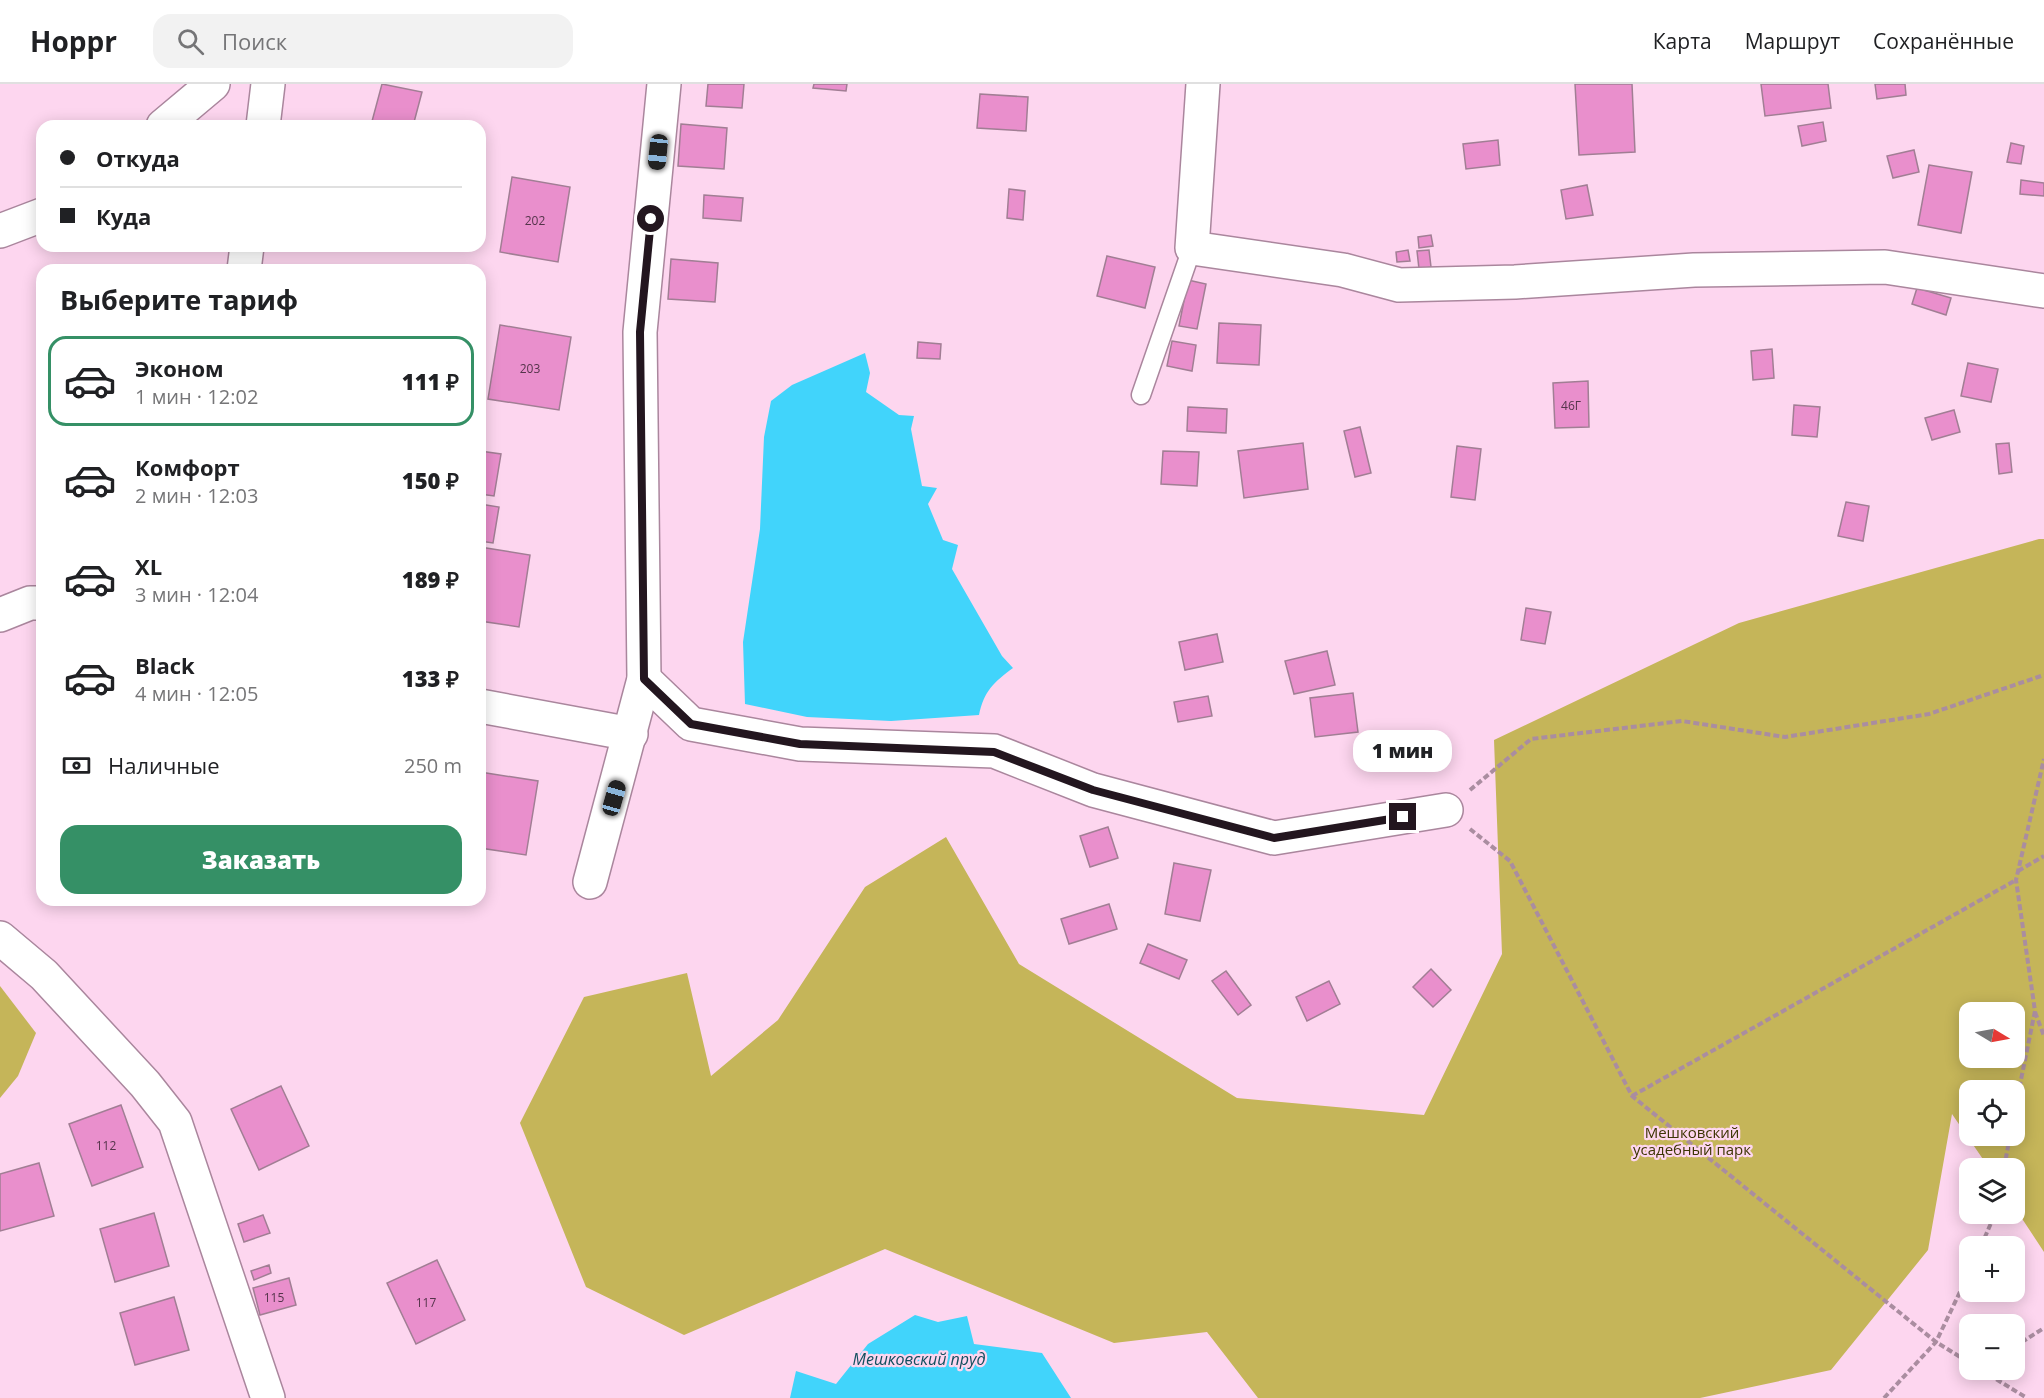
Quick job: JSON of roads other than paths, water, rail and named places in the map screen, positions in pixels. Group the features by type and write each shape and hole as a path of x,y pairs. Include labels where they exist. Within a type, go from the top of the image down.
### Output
{"street":[{"path":"170,120 213,84"},
{"path":"264,120 268,84"},
{"path":"591,882 644,679 640,332 664,84"},
{"path":"1203,84 1192,248 1343,270 1399,285 1515,282 1694,270 1885,267 2044,291"},
{"path":"0,231 36,216"},
{"path":"0,615 30,603 36,603"},
{"path":"644,679 691,724 800,744 994,752 1093,790 1274,838 1446,810"},
{"path":"486,707 631,734"},
{"path":"0,938 44,975 145,1084 176,1122 268,1398"}],"lane":[{"path":"1141,395 1192,248"}],"water":[{"path":"865,353 870,373 866,392 899,415 914,416 911,429 922,486 937,488 928,504 943,540 958,545 952,569 1002,656 1013,668 991,688 979,715 891,721 807,717 745,704 743,642 760,529 764,437 771,401 792,385"},
{"name":"Мешковский пруд","path":"915,1315 938,1322 967,1316 974,1344 1042,1353 1071,1398 790,1398 796,1371 836,1384 868,1344"}],"park label":[{"name":"Мешковский усадебный парк","path":"1692,1140"}]}
